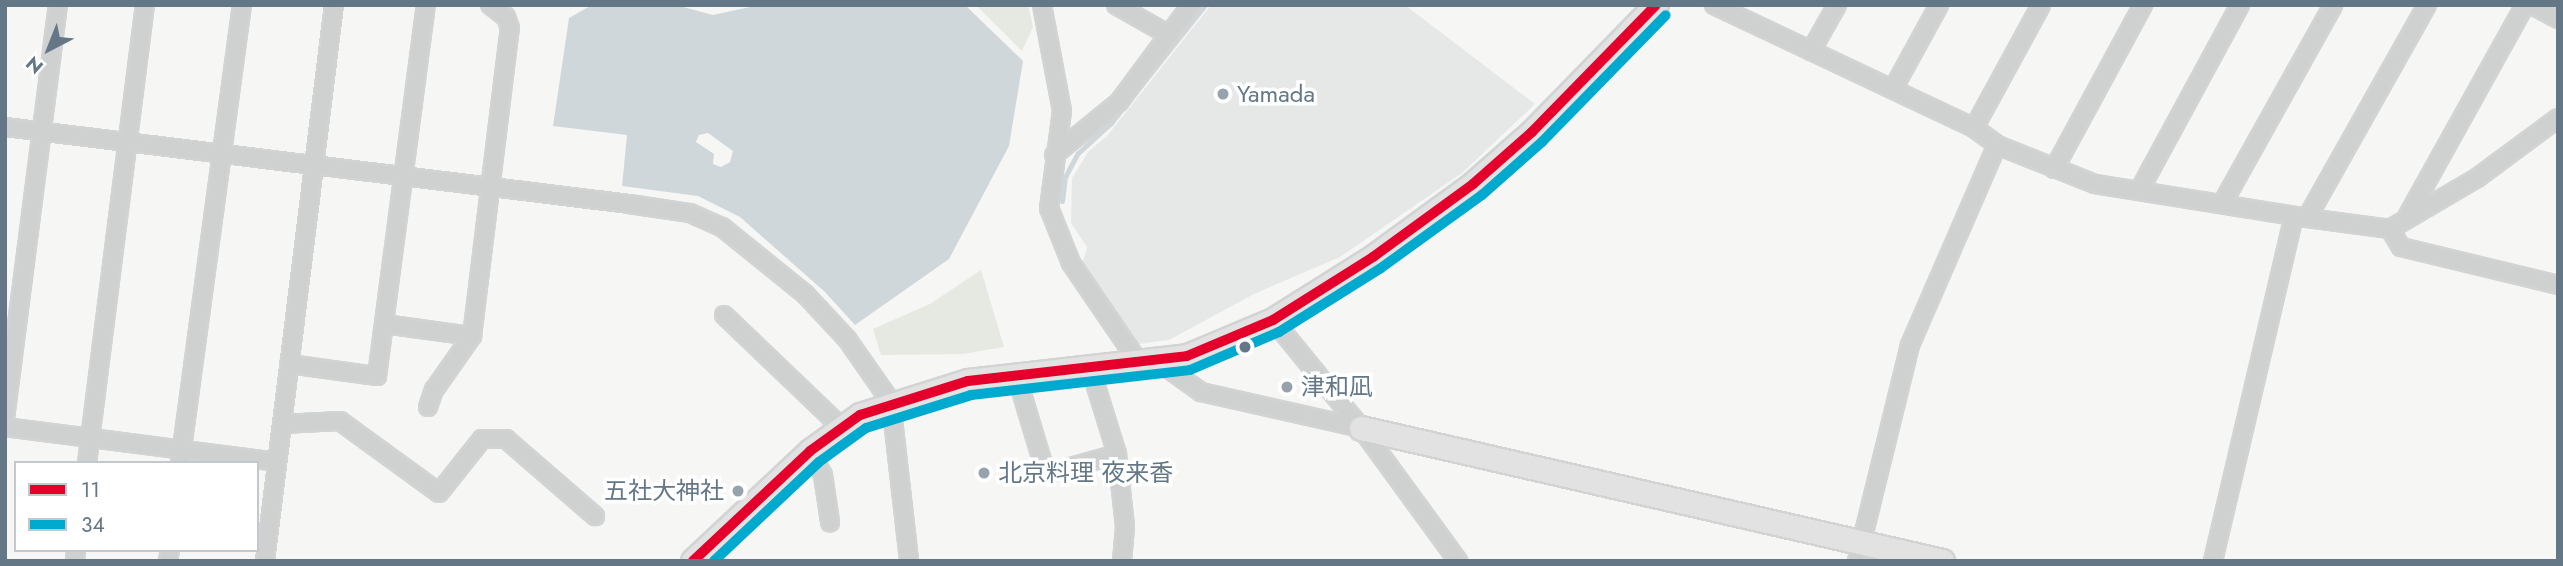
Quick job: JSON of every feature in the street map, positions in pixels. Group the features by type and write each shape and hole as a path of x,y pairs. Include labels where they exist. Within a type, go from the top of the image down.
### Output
{"main road":[{"path":"693,561 810,452 841,427 891,402 968,381 1016,374 1149,363 1213,347 1273,320 1373,257 1473,184 1532,132 1656,5"},
{"path":"1361,428 1859,551 1942,561"}],"street":[{"path":"5,418 58,5"},
{"path":"87,461 145,5"},
{"path":"180,456 242,5"},
{"path":"265,561 334,5"},
{"path":"289,364 377,376 407,176 426,5"},
{"path":"428,407 434,390 472,336 510,28 506,18 490,5"},
{"path":"1042,5 1062,111 1049,208 1071,263 1149,363 1202,392 1361,428"},
{"path":"1116,5 1169,35"},
{"path":"1054,155 1119,102 1192,5"},
{"path":"1714,5 1974,128 1997,145 2095,184 2390,229 2477,178 2558,118"},
{"path":"1811,51 1837,5"},
{"path":"1893,89 1939,5"},
{"path":"1974,128 2041,5"},
{"path":"2054,169 2143,5"},
{"path":"2139,191 2240,5"},
{"path":"2222,204 2333,5"},
{"path":"2213,561 2301,217 2427,5"},
{"path":"2406,219 2525,5"},
{"path":"2532,5 2558,19"},
{"path":"5,127 690,213 722,227 805,294 847,339 891,402 909,561"},
{"path":"1859,551 1910,345 1997,145"},
{"path":"2390,229 2401,247 2558,285"},
{"path":"724,315 841,427"},
{"path":"1273,320 1361,428 1458,561"},
{"path":"384,324 472,336"},
{"path":"1090,367 1117,454 1125,527 1122,561"},
{"path":"1016,374 1046,474 1117,454"},
{"path":"282,424 340,421 439,493 482,439 506,439 595,516"},
{"path":"5,427 90,436 180,456 277,462"},
{"path":"810,452 822,475 830,522"},
{"path":"559,483 570,470"}],"shaded area":[{"path":"592,5 676,5 713,15 759,5 965,5 1023,61 1009,146 949,259 855,325 825,292 740,217 698,196 622,186 627,135 553,126 569,18","holes":["708,133 733,151 730,162 721,167 713,164 714,154 696,142 699,135"]},
{"path":"976,5 1028,5 1033,27 1022,51"},
{"path":"1211,5 1405,5 1535,104 1462,173 1340,257 1254,294 1169,340 1138,344 1082,265 1087,247 1071,223 1072,178 1089,151 1107,136"},
{"path":"981,270 1004,347 963,354 881,355 873,329 930,304"}],"waterway":[{"path":"1062,201 1065,177 1078,153 1111,123 1205,5"}],"transit line":[{"name":"11","path":"693,561 810,451 860,415 968,381 1187,356 1273,320 1373,257 1473,184 1532,132 1656,5"},
{"name":"34","path":"714,561 819,462 866,428 971,395 1190,370 1279,332 1381,268 1482,195 1542,142 1666,15"}],"place":[{"name":"Yamada","path":"1223,94"},
{"name":"津和凪","path":"1287,387"},
{"name":"北京料理 夜来香","path":"984,473"},
{"name":"五社大神社","path":"738,491"}]}
